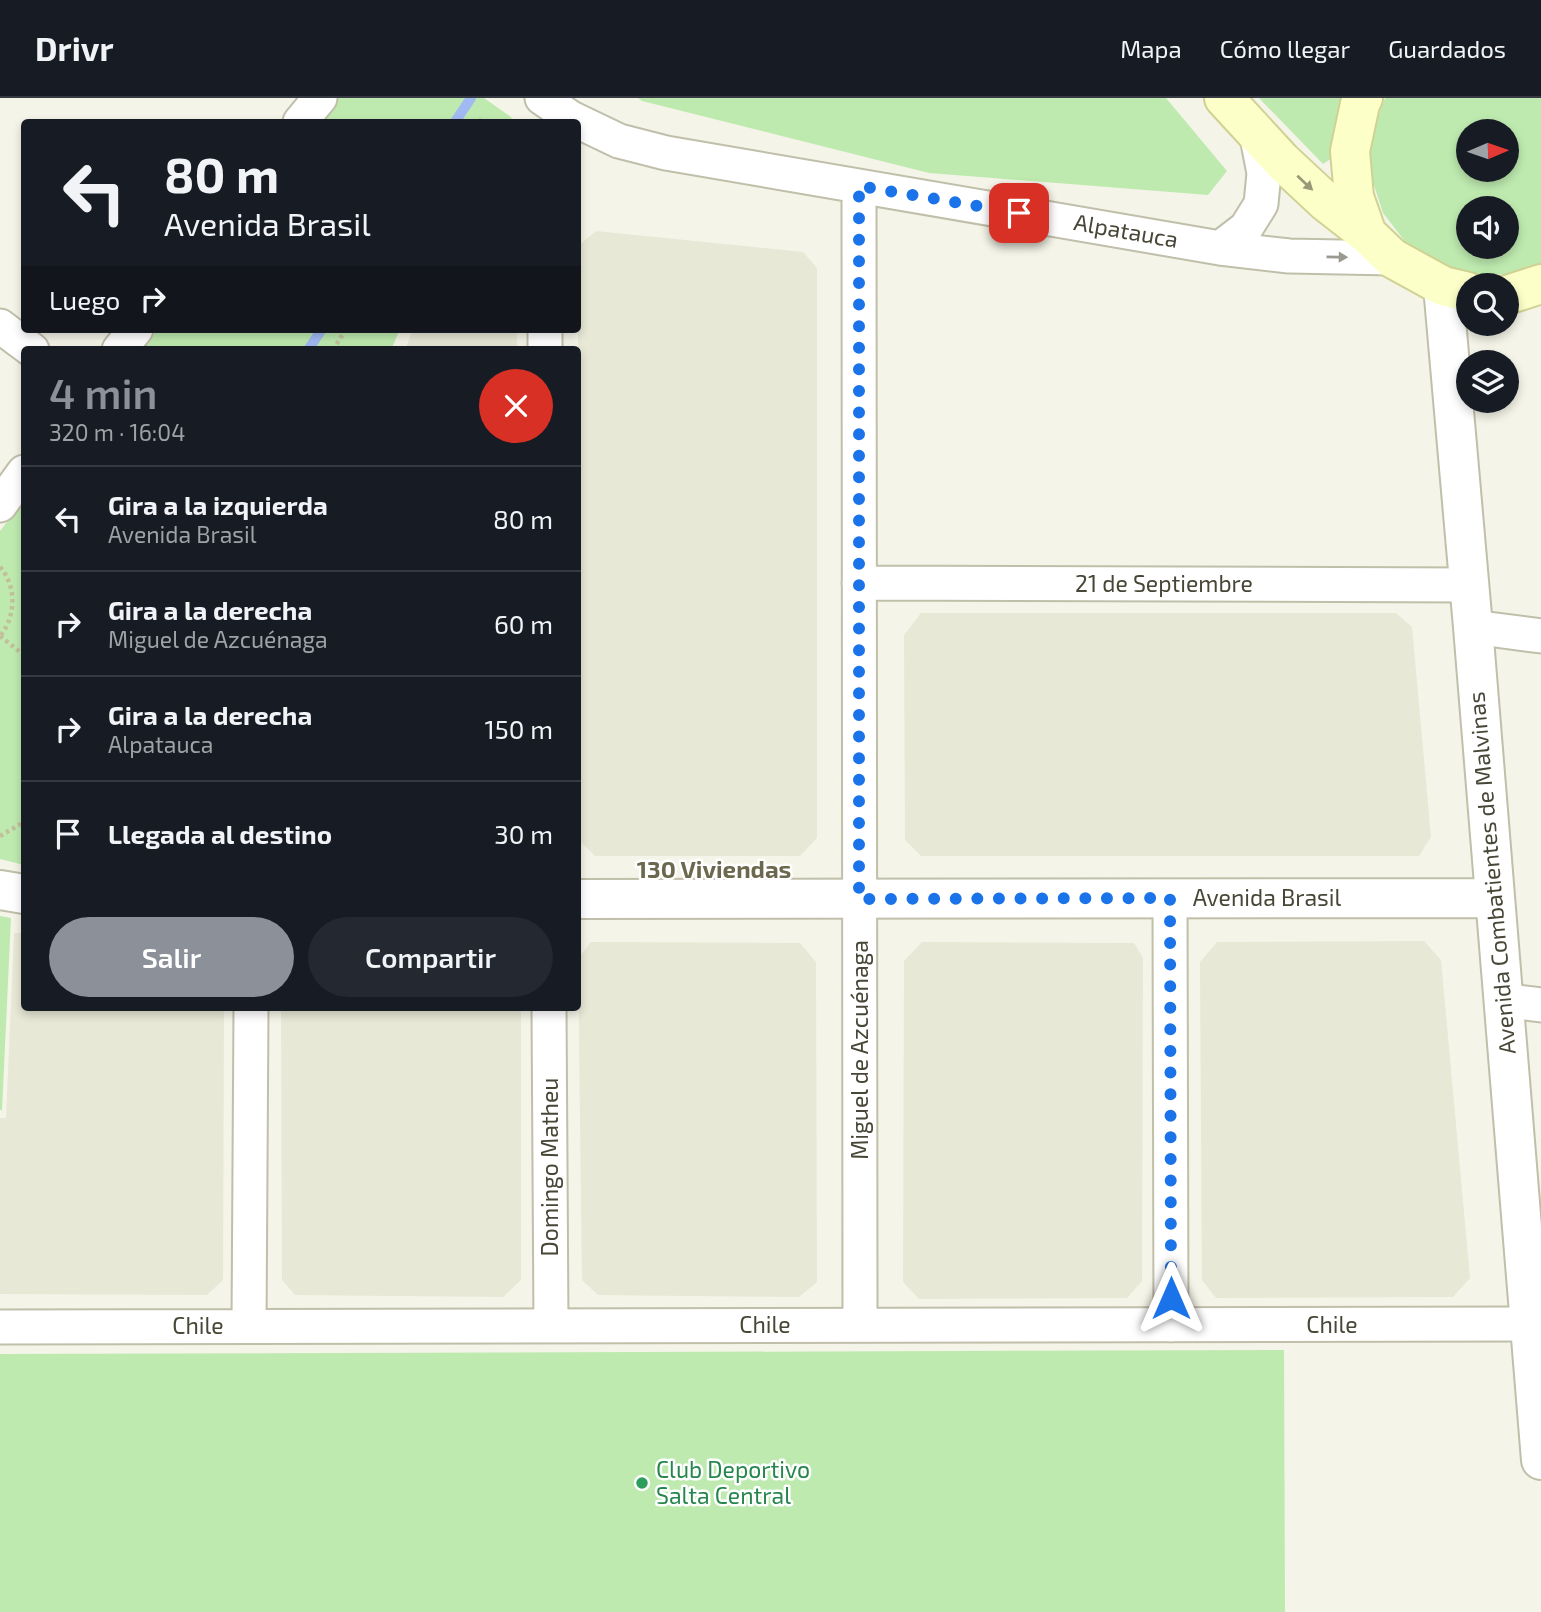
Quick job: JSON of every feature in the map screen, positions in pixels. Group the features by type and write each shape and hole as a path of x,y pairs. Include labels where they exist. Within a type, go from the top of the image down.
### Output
{"main road":[{"path":"1224,98 1282,161 1326,202 1380,246 1456,289"},
{"path":"1363,98 1350,151 1354,197 1380,246"},
{"path":"1519,291 1541,284"},
{"path":"1519,296 1541,299"}],"street":[{"path":"302,119 320,98"},
{"name":"Alpatauca","path":"542,98 569,119"},
{"name":"Alpatauca","path":"581,125 619,141 666,153 1220,248 1289,256 1380,246"},
{"path":"1220,248 1246,228 1261,204 1264,173 1256,132"},
{"name":"Miguel de Azcuénaga","path":"859,186 860,1325"},
{"path":"0,326 27,346"},
{"name":"Avenida Combatientes de Malvinas","path":"1458,336 1469,585 1541,1460"},
{"path":"0,505 21,476"},
{"name":"21 de Septiembre","path":"859,583 1469,585"},
{"path":"1473,627 1541,636"},
{"path":"0,890 21,894"},
{"path":"1170,898 1171,1325"},
{"name":"Avenida Brasil","path":"581,899 1495,898"},
{"path":"1502,1000 1541,1005"},
{"path":"249,1326 251,1011"},
{"name":"Domingo Matheu","path":"549,1011 551,1326"},
{"name":"Chile","path":"0,1327 1529,1324"}],"path":[{"path":"0,567 5,572 12,590 12,610 6,629 0,636 21,653"},
{"path":"0,836 21,824"}],"shaded area":[{"path":"596,231 803,252 817,268 817,838 800,856 595,856 581,842 581,346 578,346 578,333 581,333 581,244"},
{"path":"411,333 517,333 517,346 407,346"},
{"path":"921,613 1396,613 1412,627 1431,837 1419,856 921,856 905,840 904,635"},
{"path":"14,933 21,933 21,1011 224,1011 223,1280 207,1295 0,1294 0,1118 6,1118"},
{"path":"1424,941 1441,960 1470,1278 1453,1297 1216,1298 1202,1280 1200,962 1217,942"},
{"path":"591,942 800,943 816,962 817,1282 799,1297 598,1295 582,1280 579,1011 581,1011 581,954"},
{"path":"922,942 1134,943 1143,958 1142,1281 1127,1298 919,1299 903,1282 904,961"},
{"path":"281,1011 521,1011 521,1280 503,1297 295,1295 282,1280"}],"green space":[{"path":"338,98 484,98 512,119 321,119"},
{"path":"638,98 1166,98 1227,171 1208,195 929,173"},
{"path":"1259,98 1343,98 1333,132 1332,158 1323,164"},
{"path":"1385,98 1541,98 1541,263 1518,273 1467,273 1440,266 1407,244 1383,213 1371,176 1371,136"},
{"path":"155,333 398,333 393,346 144,346"},
{"path":"21,504 21,864 0,859 0,531"},
{"path":"0,916 11,918 2,1110 0,1110"},
{"name":"Club Deportivo Salta Central","path":"1284,1350 1285,1612 0,1612 0,1354"}],"waterway":[{"path":"457,119 471,98"},
{"path":"311,346 319,333"}],"place":[{"name":"Club Deportivo Salta Central","path":"642,1483"}],"district":[{"name":"130 Viviendas","path":"714,870"}],"route":[{"path":"1019,213 859,186 859,899 1170,898 1171,1298"}]}
